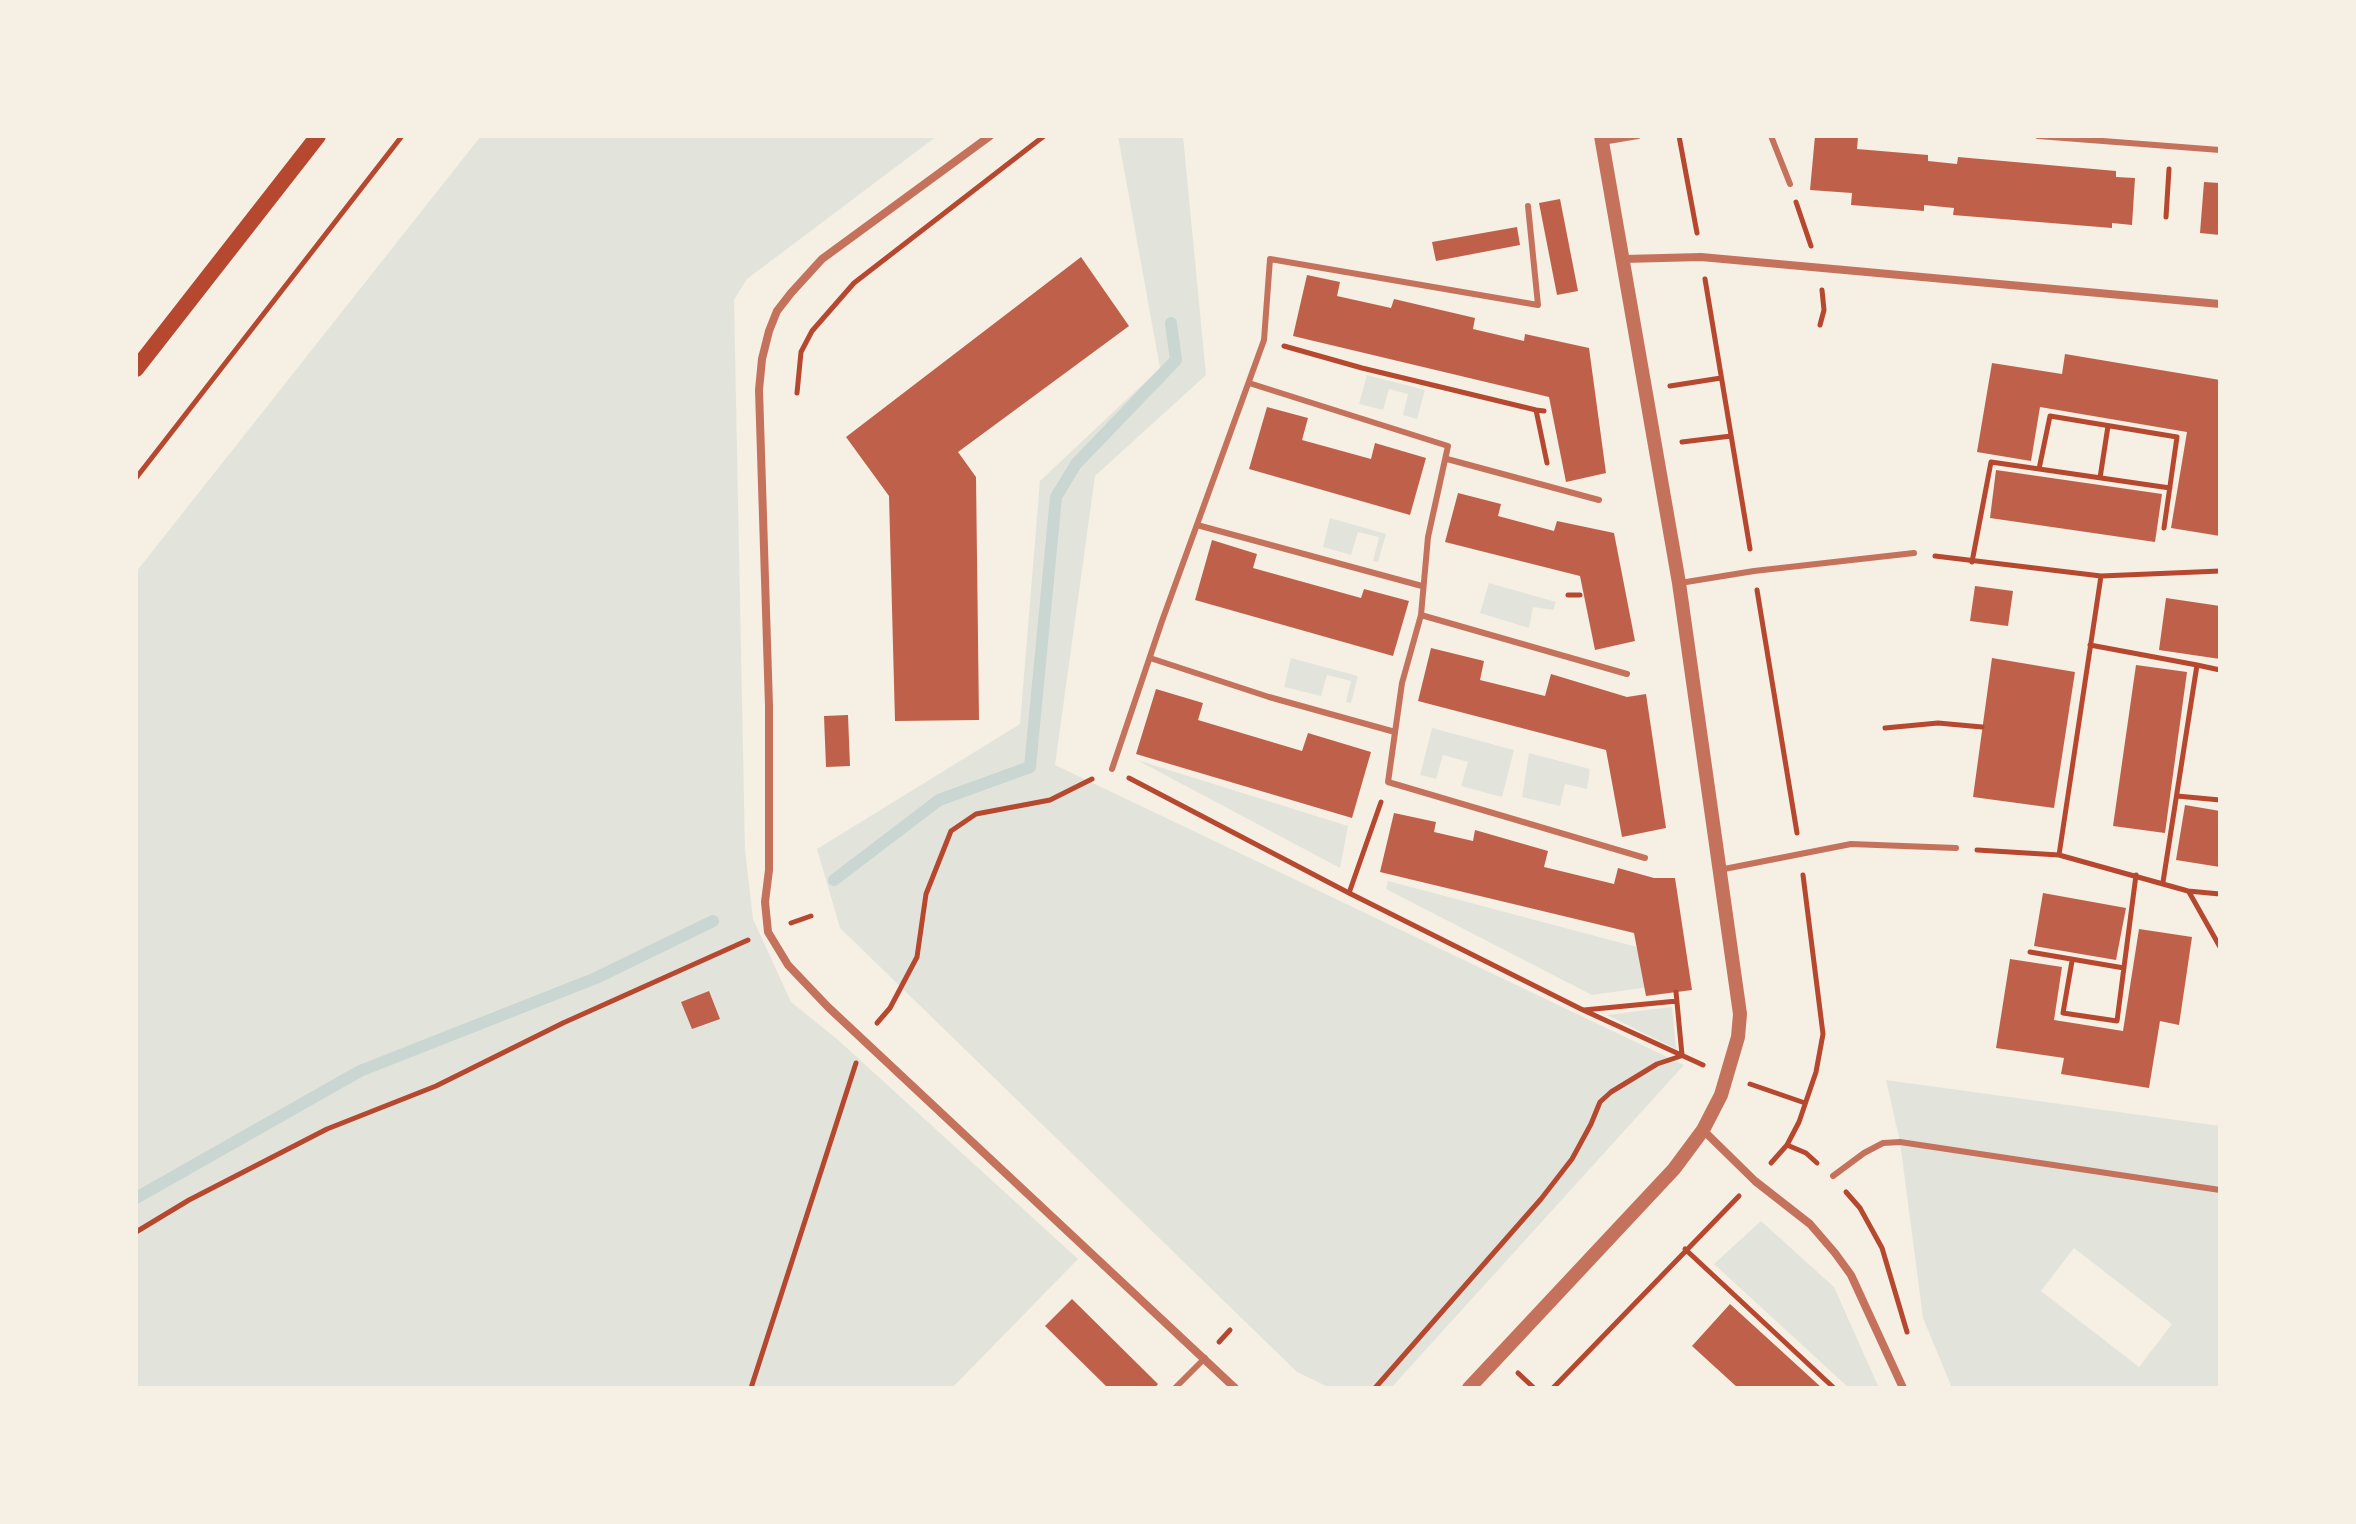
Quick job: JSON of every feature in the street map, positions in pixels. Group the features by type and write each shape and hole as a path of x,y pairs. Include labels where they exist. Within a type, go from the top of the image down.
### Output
{"main road":[{"path":"136,369 318,136"}],"street":[{"path":"990,136 822,259 777,311 769,331 759,390 769,706 769,870 765,902 768,932 788,965 863,1040 1235,1388"},
{"path":"1469,1388 1674,1169 1703,1130 1729,1077 1738,1037 1740,1014 1679,583 1602,139"},
{"path":"1624,259 1701,257 2220,304"},
{"path":"1703,1130 1755,1181 1810,1224 1835,1253 1851,1275 1903,1388"}],"lane":[{"path":"1602,139 1638,136"},
{"path":"1771,136 1790,184"},
{"path":"2038,136 2220,150"},
{"path":"1112,769 1264,340 1270,259 1538,305 1528,206"},
{"path":"1249,383 1448,446 1428,537 1421,615 1402,683 1388,782 1645,858"},
{"path":"1447,459 1599,500"},
{"path":"1197,525 1422,586"},
{"path":"1679,583 1754,571 1914,553"},
{"path":"1421,615 1627,674"},
{"path":"1150,658 1269,697 1395,732"},
{"path":"1719,870 1851,844 1956,848"},
{"path":"1833,1176 1883,1143 1900,1142 2220,1190"},
{"path":"1175,1388 1205,1358"}],"path":[{"path":"136,478 402,136"},
{"path":"797,393 801,352 806,342 854,283 1044,136"},
{"path":"2166,217 2171,146"},
{"path":"1264,340 1362,368 1544,411"},
{"path":"1665,386 1721,378"},
{"path":"1536,410 1550,485"},
{"path":"2039,469 2050,416 2177,437 2164,528"},
{"path":"2100,478 2108,426"},
{"path":"1673,444 1731,436"},
{"path":"1972,562 1991,462 2170,488"},
{"path":"1914,553 2101,576 2220,571"},
{"path":"2059,855 2101,576"},
{"path":"1568,595 1580,595"},
{"path":"2090,645 2220,670"},
{"path":"2163,882 2197,665"},
{"path":"1885,728 1938,723 1982,727"},
{"path":"1112,769 1349,893 1583,1010 1711,1069"},
{"path":"1349,893 1388,782"},
{"path":"751,1388 863,1040 890,1008 917,957 926,894 951,831 976,814 1039,803 1072,789"},
{"path":"2177,796 2220,800"},
{"path":"1956,848 2059,855 2188,891 2220,894"},
{"path":"2072,961 2063,1013 2117,1021 2136,875"},
{"path":"2188,891 2220,947"},
{"path":"136,1232 189,1200 327,1129 436,1086 563,1023 811,916"},
{"path":"2030,952 2124,968"},
{"path":"1676,992 1682,1056"},
{"path":"1583,1010 1677,1001"},
{"path":"1375,1388 1541,1199 1572,1159 1600,1102 1657,1064 1682,1056"},
{"path":"1749,1084 1805,1103"},
{"path":"1787,1145 1806,1153 1833,1176 1860,1208 1882,1248 1913,1346"},
{"path":"1685,1249 1834,1388"},
{"path":"1517,1372 1534,1388"}],"shaded area":[{"path":"481,136 937,136 747,279 734,300 745,850 753,919 791,1002 837,1039 1078,1259 952,1388 136,1388 136,572"},
{"path":"1118,136 1183,136 1206,375 1095,476 1055,765 1684,1065 1391,1388 1330,1388 1297,1372 840,928 817,849 1020,724 1040,481 1160,368"},
{"path":"1367,375 1425,390 1417,419 1403,415 1408,394 1389,389 1383,410 1359,404"},
{"path":"1330,518 1386,534 1378,562 1373,561 1379,537 1358,532 1351,555 1323,547"},
{"path":"1489,583 1556,602 1553,610 1533,607 1529,628 1480,613"},
{"path":"1291,658 1358,676 1351,703 1346,702 1351,681 1327,675 1321,696 1284,687"},
{"path":"1432,728 1514,750 1502,797 1461,786 1468,762 1443,755 1436,779 1420,775"},
{"path":"1529,753 1590,769 1587,789 1565,784 1560,806 1522,797"},
{"path":"1137,760 1348,826 1340,868"},
{"path":"1388,881 1637,947 1649,987 1592,995 1386,889"},
{"path":"1671,1007 1676,1049 1607,1015"},
{"path":"1886,1080 2220,1126 2220,1388 1952,1388 1923,1318 1900,1142","holes":["2074,1248 2172,1324 2139,1367 2041,1291"]},
{"path":"1761,1221 1834,1287 1879,1388 1849,1388 1714,1264"}],"building":[{"path":"1815,136 1858,137 1857,149 1928,155 1928,161 1957,164 1958,157 2116,171 2116,177 2135,178 2132,225 2112,223 2112,228 1953,215 1954,208 1924,205 1924,211 1851,205 1852,193 1810,190"},
{"path":"2204,182 2220,183 2220,235 2200,233"},
{"path":"1560,199 1578,291 1557,295 1539,203"},
{"path":"1517,227 1520,245 1436,261 1432,242"},
{"path":"1081,257 1129,326 958,452 976,477 979,720 895,721 889,496 846,437"},
{"path":"1307,275 1340,282 1337,296 1391,308 1394,299 1475,318 1473,329 1524,341 1525,334 1589,348 1606,473 1566,482 1549,397 1293,336"},
{"path":"2065,354 2220,380 2220,536 2171,528 2187,432 2040,407 2031,461 1977,452 1992,363 2062,374"},
{"path":"1267,407 1308,418 1302,440 1371,459 1375,443 1426,458 1410,515 1249,469"},
{"path":"1996,470 2162,494 2155,542 1990,518"},
{"path":"1458,493 1501,504 1498,516 1554,531 1557,521 1614,533 1635,641 1595,650 1580,576 1445,542"},
{"path":"1212,540 1257,554 1253,568 1361,598 1364,589 1409,601 1393,656 1195,600"},
{"path":"1975,586 2013,591 2008,626 1970,621"},
{"path":"2166,598 2220,606 2220,659 2159,650"},
{"path":"1431,648 1484,661 1480,680 1545,696 1551,674 1627,697 1646,694 1666,828 1622,837 1606,750 1418,701"},
{"path":"1992,658 2075,672 2054,808 1973,797"},
{"path":"2136,665 2187,672 2165,833 2113,826"},
{"path":"1156,689 1203,703 1198,720 1302,751 1308,733 1371,752 1352,818 1136,754"},
{"path":"848,715 850,766 826,767 824,716"},
{"path":"2185,805 2220,811 2220,867 2176,860"},
{"path":"1394,813 1436,822 1434,832 1473,841 1475,830 1548,851 1544,867 1614,884 1618,868 1654,878 1675,878 1692,990 1646,996 1634,933 1380,872"},
{"path":"2043,893 2126,908 2116,960 2034,946"},
{"path":"2139,929 2192,937 2179,1025 2160,1021 2149,1088 2061,1074 2064,1058 1996,1048 2010,959 2062,967 2054,1020 2123,1031"},
{"path":"709,991 720,1019 692,1029 681,1002"},
{"path":"1072,1299 1158,1384 1155,1388 1108,1388 1045,1326"},
{"path":"1730,1304 1822,1388 1738,1388 1692,1346"}],"waterway":[{"path":"834,880 939,800 1030,767 1056,497 1076,464 1176,360 1171,323"},
{"path":"136,1198 360,1071 596,978 713,921"}]}
